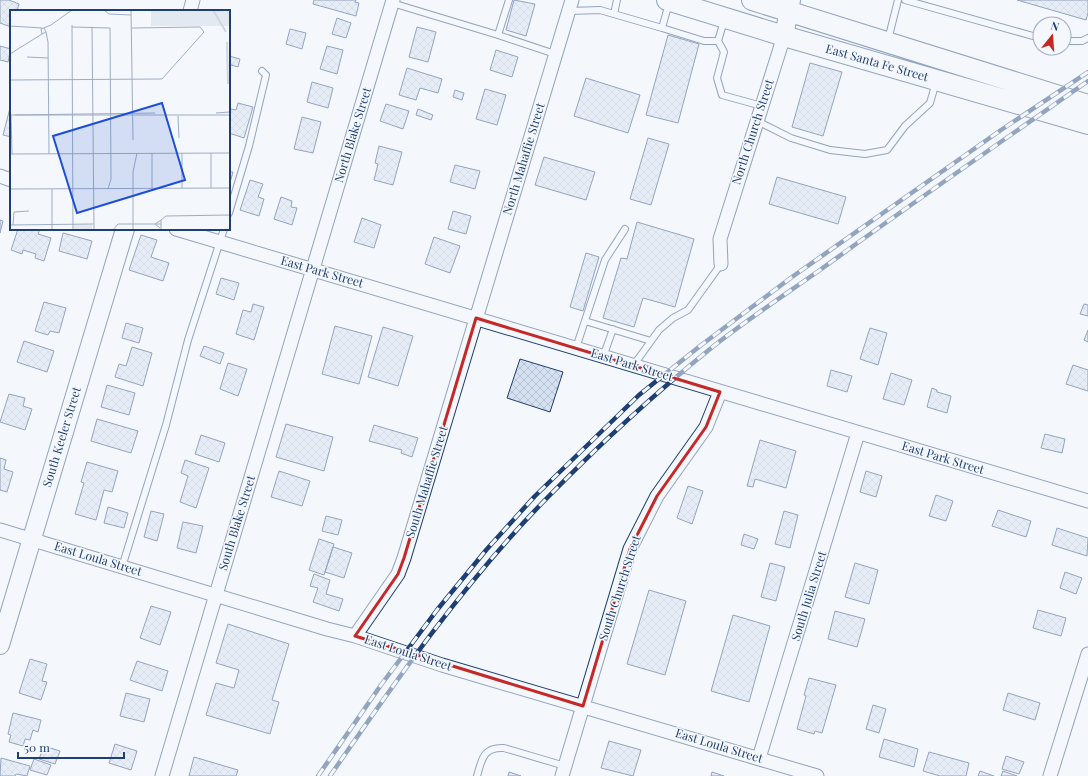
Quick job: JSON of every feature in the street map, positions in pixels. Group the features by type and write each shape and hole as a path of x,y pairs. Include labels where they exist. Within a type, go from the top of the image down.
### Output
{"main road":[{"name":"East Santa Fe Street","path":"668,0 784,36 1088,124"},
{"name":"East Santa Fe Street","path":"752,0 790,5 887,43 1088,105"}],"street":[{"path":"190,10 193,0"},
{"name":"North Blake Street","path":"313,269 392,1"},
{"name":"North Mahaffie Street","path":"476,318 570,5"},
{"name":"North Church Street","path":"721,264 720,239 784,36 790,5"},
{"path":"0,176 10,180"},
{"name":"South Keeler Street","path":"0,645 125,230"},
{"name":"East Park Street","path":"179,230 1088,501"},
{"name":"South Blake Street","path":"162,776 313,269"},
{"name":"South Mahaffie Street","path":"355,636 398,574 476,318"},
{"name":"South Church Street","path":"563,771 630,549 657,496 706,427 720,392"},
{"name":"South Julia Street","path":"759,758 858,433"},
{"name":"East Loula Street","path":"0,530 817,776"},
{"path":"1050,776 1088,654"}],"lane":[{"path":"498,35 509,0"},
{"path":"614,14 617,0"},
{"path":"662,28 668,0"},
{"path":"887,43 898,0"},
{"path":"905,0 1032,36"},
{"path":"392,1 555,54"},
{"path":"570,5 600,10 704,41 718,41"},
{"path":"725,18 718,41 724,52 717,78 722,95 762,106"},
{"path":"1072,41 1082,41 1088,38"},
{"path":"230,209 249,146 266,75 262,71"},
{"path":"757,121 791,138 830,150 865,154 888,150 905,126 930,103 937,80"},
{"path":"122,567 166,425 188,340 224,230"},
{"path":"576,348 605,260 624,230"},
{"path":"633,366 660,330 673,318 688,310 721,264"},
{"path":"585,321 651,341"},
{"path":"603,357 613,329"},
{"path":"477,776 483,757 491,749 497,747 504,748 563,771"}],"highlighted area":[{"path":"476,318 720,392 706,427 657,496 630,549 583,706 355,636 398,574"}],"building":[{"path":"0,0 9,0 19,4 17,10 10,10 10,27 0,23"},
{"path":"314,0 356,0 355,2 359,3 356,16 313,4"},
{"path":"514,0 535,4 526,36 506,30"},
{"path":"1017,0 1088,0 1088,13 1086,20"},
{"path":"337,18 351,23 346,38 332,34"},
{"path":"417,27 436,32 428,62 409,57"},
{"path":"290,29 306,33 302,49 286,44"},
{"path":"668,35 699,44 678,123 646,115"},
{"path":"0,46 10,49 8,62 0,60"},
{"path":"327,46 343,50 337,74 320,69"},
{"path":"496,50 518,57 512,77 490,70"},
{"path":"230,56 240,59 238,67 231,65 230,68"},
{"path":"810,63 842,72 823,136 792,127"},
{"path":"407,68 442,79 438,93 420,88 416,100 399,95"},
{"path":"586,78 640,95 628,133 574,116"},
{"path":"312,82 333,88 328,108 307,102"},
{"path":"485,89 506,95 497,125 476,119"},
{"path":"455,90 464,93 462,100 453,97"},
{"path":"238,103 253,107 244,138 230,133 230,112 231,109 236,110"},
{"path":"386,104 409,111 403,129 380,121"},
{"path":"10,108 10,137 3,135"},
{"path":"418,109 433,115 431,120 416,115"},
{"path":"302,117 321,122 313,153 294,149"},
{"path":"648,138 669,144 651,205 630,199"},
{"path":"379,146 402,152 393,185 374,180 378,164 375,163"},
{"path":"544,157 595,172 586,200 535,185"},
{"path":"455,165 480,171 475,189 450,182"},
{"path":"230,172 233,172 230,182"},
{"path":"777,177 846,197 838,224 769,204"},
{"path":"250,180 263,184 258,197 264,199 259,216 240,210"},
{"path":"281,197 292,201 291,207 297,208 292,225 274,219"},
{"path":"453,211 471,216 466,234 448,229"},
{"path":"362,218 381,225 374,248 354,242"},
{"path":"0,220 3,221 0,233"},
{"path":"637,222 694,239 675,307 643,298 634,327 603,318 621,258 627,259"},
{"path":"18,230 40,230 38,234 51,238 44,261 35,258 36,254 23,250 22,254 11,250"},
{"path":"63,233 92,241 87,259 59,251"},
{"path":"141,235 157,240 151,257 169,263 163,281 129,270"},
{"path":"434,237 460,246 450,273 425,264"},
{"path":"586,253 599,257 583,311 570,307"},
{"path":"221,278 239,283 234,300 216,294"},
{"path":"44,302 66,308 59,333 50,331 48,335 35,331"},
{"path":"253,304 264,307 254,340 236,334 243,310 251,312"},
{"path":"1084,304 1088,305 1088,316 1080,314"},
{"path":"126,323 143,328 139,343 122,338"},
{"path":"335,326 372,336 359,384 322,374"},
{"path":"383,327 413,336 398,386 368,377"},
{"path":"870,328 887,333 878,365 860,359"},
{"path":"1088,330 1088,342 1084,340"},
{"path":"24,341 54,351 47,372 17,362"},
{"path":"204,346 224,353 220,364 200,356"},
{"path":"132,347 152,353 143,386 115,377 119,364 126,366"},
{"path":"520,359 563,372 550,412 507,398"},
{"path":"228,363 247,369 238,396 220,389"},
{"path":"1073,365 1088,370 1088,391 1066,384"},
{"path":"831,370 852,376 847,392 827,386"},
{"path":"891,373 912,380 904,405 883,399"},
{"path":"107,385 135,393 129,415 101,407"},
{"path":"932,388 937,390 937,392 951,396 947,413 927,407"},
{"path":"9,394 25,398 23,406 32,409 25,430 0,422"},
{"path":"97,419 138,431 131,453 91,441"},
{"path":"286,424 333,437 324,471 276,457"},
{"path":"374,425 418,438 412,457 401,453 402,450 369,441"},
{"path":"1045,434 1065,439 1062,453 1041,448"},
{"path":"201,435 225,443 219,462 195,454"},
{"path":"760,440 796,451 786,488 755,479 753,487 747,486"},
{"path":"0,458 6,460 4,469 13,472 7,492 0,490"},
{"path":"185,460 209,468 196,508 180,502 188,476 181,473"},
{"path":"87,462 118,471 112,492 104,490 96,520 75,514 84,483 81,482"},
{"path":"279,471 310,481 302,506 271,497"},
{"path":"866,471 882,476 876,497 860,492"},
{"path":"688,486 703,491 692,524 677,518"},
{"path":"936,495 953,501 946,521 929,516"},
{"path":"108,507 128,513 124,528 104,523"},
{"path":"998,510 1031,521 1026,537 992,526"},
{"path":"151,511 164,514 157,541 144,537"},
{"path":"784,511 798,515 790,548 775,544"},
{"path":"326,516 342,520 338,535 322,531"},
{"path":"183,522 203,526 196,553 177,548"},
{"path":"1057,528 1088,538 1087,556 1052,545"},
{"path":"744,534 758,539 754,549 741,545"},
{"path":"319,539 334,544 324,575 309,570"},
{"path":"333,547 352,553 344,578 325,572"},
{"path":"770,563 785,567 776,601 761,597"},
{"path":"855,563 878,570 869,604 845,597"},
{"path":"1065,572 1082,578 1076,594 1060,588"},
{"path":"314,574 330,580 326,594 343,599 339,611 313,602 318,588 310,586"},
{"path":"649,590 686,601 665,675 627,664"},
{"path":"151,606 171,612 160,645 140,638"},
{"path":"1038,610 1066,618 1061,636 1033,628"},
{"path":"835,611 865,619 857,647 828,639"},
{"path":"733,615 770,626 749,702 711,691"},
{"path":"228,624 289,644 272,700 279,702 270,734 206,715 216,683 234,688 239,670 216,663"},
{"path":"30,659 47,664 42,681 47,682 41,700 19,693"},
{"path":"137,661 168,671 162,691 130,680"},
{"path":"809,678 836,685 822,733 815,731 814,734 797,729 806,696 804,695"},
{"path":"126,693 150,699 144,722 120,716"},
{"path":"1008,693 1040,703 1035,720 1003,710"},
{"path":"873,705 886,709 879,733 866,729"},
{"path":"13,713 41,720 38,732 33,730 30,740 25,739 23,746 9,742 11,735 8,734"},
{"path":"884,739 918,749 914,767 879,757"},
{"path":"609,741 641,750 633,776 601,768"},
{"path":"115,744 137,751 131,770 109,763"},
{"path":"44,746 60,751 55,764 39,759"},
{"path":"929,752 969,763 966,776 940,776 923,771"},
{"path":"1006,756 1024,762 1019,774 1002,769"},
{"path":"194,757 238,770 236,776 189,776"},
{"path":"1,758 30,766 27,776 16,774 15,776 0,776"},
{"path":"34,759 51,765 47,775 30,770"},
{"path":"980,771 994,776 978,776"},
{"path":"1003,771 1017,776 1001,776"},
{"path":"509,772 521,776 508,776"},
{"path":"712,772 724,776 711,776"}],"railway":[{"path":"318,776 381,685 437,610 487,549 535,496 639,395 700,346 792,277 1001,130 1088,72"},
{"path":"330,776 407,667 488,562 548,497 627,421 689,366 737,328 1088,81"}]}
